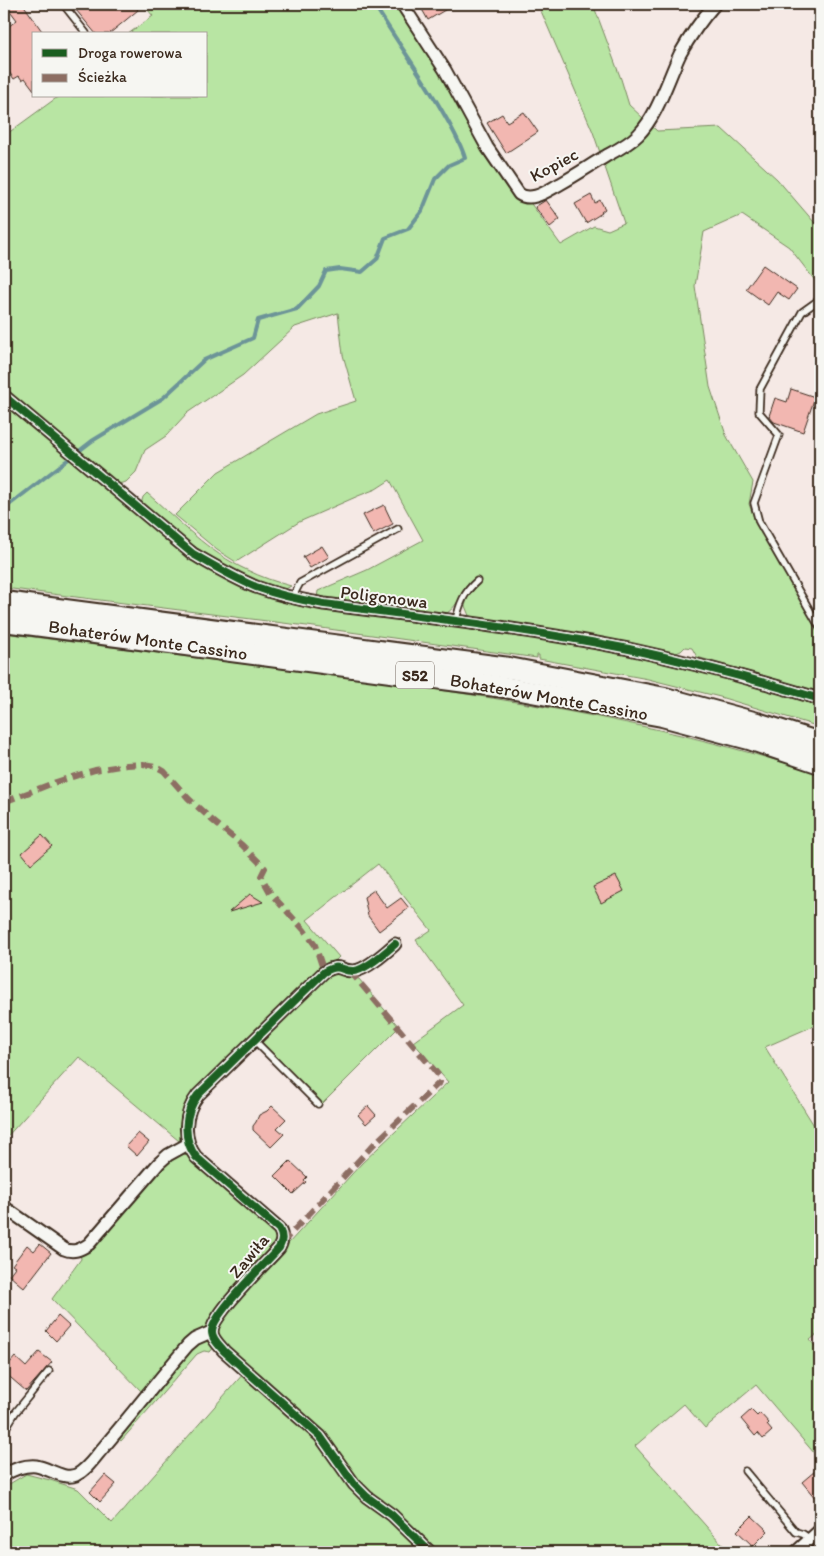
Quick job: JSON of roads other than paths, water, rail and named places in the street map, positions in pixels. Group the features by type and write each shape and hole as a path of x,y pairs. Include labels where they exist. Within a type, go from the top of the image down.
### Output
{"highway":[{"name":"Bohaterów Monte Cassino","path":"4,602 509,668 665,698 757,722 820,742"},
{"name":"Bohaterów Monte Cassino","path":"4,621 504,687 662,716 749,739 820,763"}],"street":[{"name":"Kopiec","path":"402,4 445,70 487,147 519,194 529,198 543,193 574,176 628,144 639,134 653,113 692,33 715,4"},
{"name":"Poligonowa","path":"4,396 194,554 226,574 256,587 292,598 324,604 456,621 627,649 746,677 820,699"},
{"path":"4,1208 64,1249 70,1251 80,1250 88,1244 159,1163 168,1155 188,1144 188,1116 193,1102 324,972 337,967 358,970 368,965 395,944"},
{"name":"Zawiła","path":"188,1144 196,1157 279,1228 282,1233 279,1248 222,1312 212,1332"},
{"path":"4,1475 12,1470 28,1466 38,1466 66,1476 77,1474 84,1470 188,1345 195,1339 212,1332 213,1337 224,1351 320,1436 354,1484 399,1521 430,1552"},
{"path":"796,1552 820,1530"}],"lane":[{"path":"63,4 85,32"},
{"path":"820,301 802,312 760,389 759,412 779,435 754,503 759,522 820,628"},
{"path":"292,598 300,583 398,529"},
{"path":"456,621 463,598 478,582"},
{"path":"254,1040 318,1104"},
{"path":"4,1431 15,1413 49,1371"},
{"path":"745,1471 796,1532 804,1534 810,1539"}],"waterway":[{"path":"4,509 92,441 163,398 204,360 253,338 258,320 297,309 319,286 326,271 340,269 362,272 377,259 385,238 408,229 422,211 435,179 449,165 465,158 458,139 441,109 374,4"}]}
